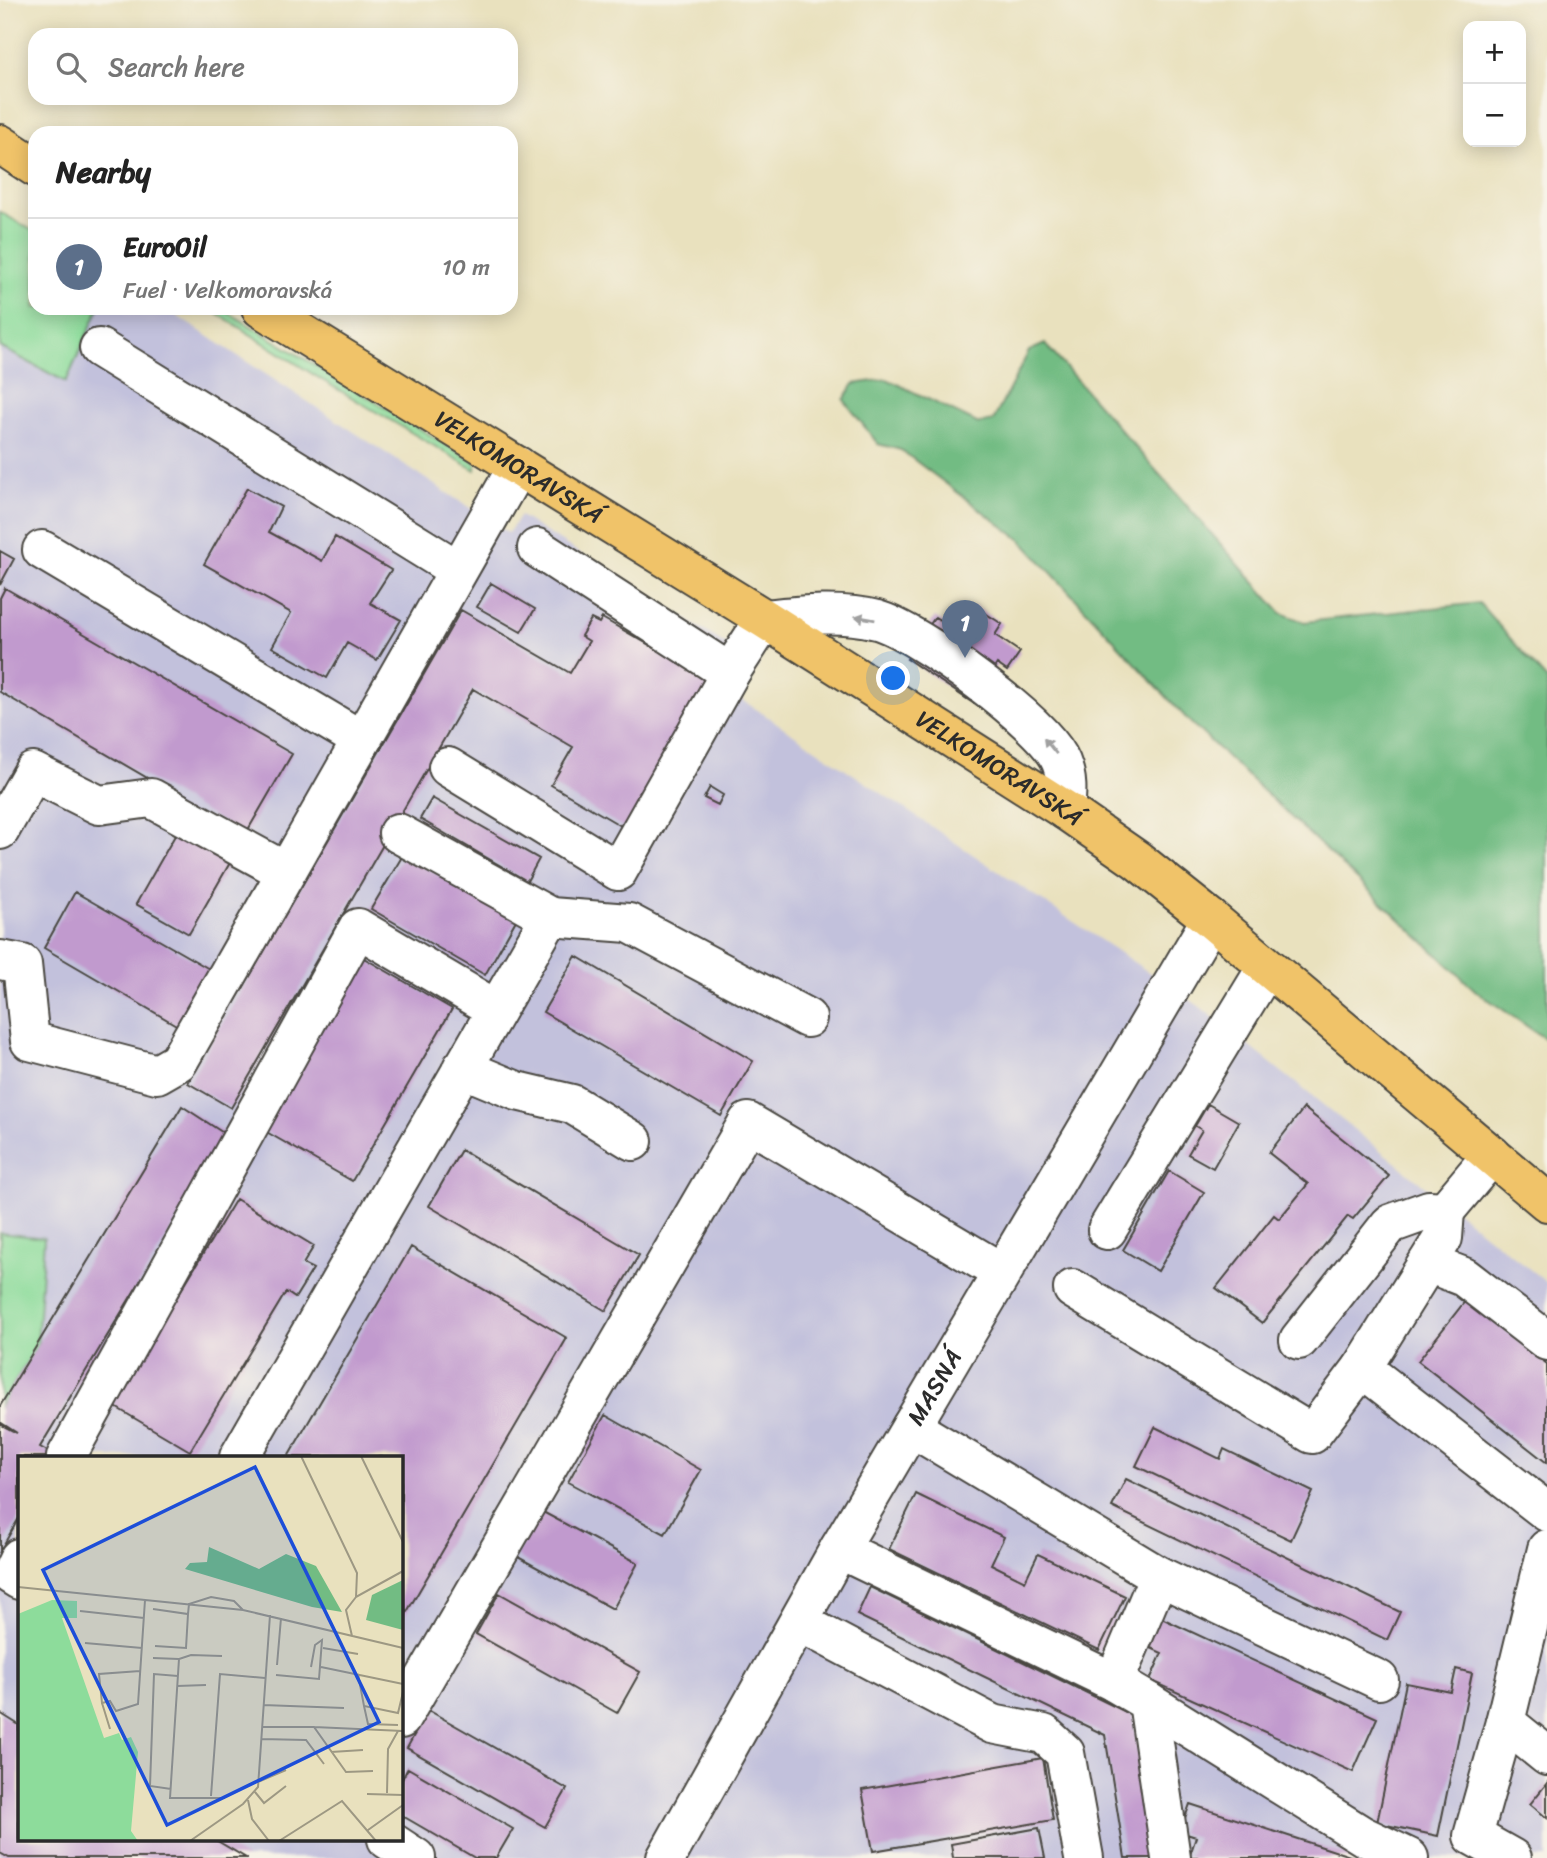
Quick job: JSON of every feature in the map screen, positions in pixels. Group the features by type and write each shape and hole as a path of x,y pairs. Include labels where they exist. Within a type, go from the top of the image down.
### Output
{"main road":[{"path":"0,144 28,162"},
{"name":"VELKOMORAVSKÁ","path":"272,315 765,619 1065,810 1137,860 1547,1202"}],"lane":[{"path":"99,348 458,570"},
{"path":"0,960 22,964 30,1041 157,1074 178,1062 518,466"},
{"path":"537,548 730,673"},
{"path":"42,550 361,740"},
{"path":"448,767 618,871 730,673 765,619 840,614 879,621 914,638 993,692 1035,729 1060,760 1067,782 1065,810"},
{"path":"0,830 33,772 99,805 150,798 286,872"},
{"path":"398,833 550,917 629,923 807,1018"},
{"path":"240,1456 550,917"},
{"name":"MASNÁ","path":"666,1858 839,1549 1211,919"},
{"path":"67,1456 358,928 495,1009"},
{"path":"1107,1230 1267,967"},
{"path":"462,1068 517,1091 572,1104 633,1142"},
{"path":"402,1717 748,1122 1001,1272"},
{"path":"1073,1289 1312,1434 1362,1368 1443,1238 1445,1211 1492,1155"},
{"path":"1299,1340 1390,1224 1429,1210 1445,1211"},
{"path":"1428,1263 1464,1277 1547,1341"},
{"path":"1362,1368 1547,1512"},
{"path":"911,1427 1159,1576 1379,1680"},
{"path":"839,1549 1114,1682 1363,1836 1409,1858"},
{"path":"1512,1858 1474,1836 1547,1549"},
{"path":"18,1560 11,1575 18,1579"},
{"path":"1114,1682 1159,1576"},
{"path":"799,1622 992,1724 1044,1734 1065,1753 1084,1858"},
{"path":"1148,1702 1171,1858"},
{"path":"1505,1722 1547,1756"},
{"path":"389,1840 416,1858"}],"shaded area":[{"path":"96,315 176,315 508,533 520,516 759,665 738,697 1199,1006 1547,1283 1547,1858 0,1858 0,1406 37,1346 44,1239 0,1233 0,347 66,382"}],"green space":[{"path":"0,212 28,228 28,315 96,315 66,382 0,347"},
{"path":"220,315 233,315 476,463 475,470 322,380"},
{"path":"1045,344 1281,613 1304,622 1479,603 1547,680 1547,1040 1476,991 1190,722 1021,540 901,450 878,444 844,400 854,384 887,379 979,424 993,421 1029,351"},
{"path":"0,1233 44,1238 37,1346 0,1406"}],"building":[{"path":"247,488 281,507 269,532 322,561 335,537 391,570 370,603 401,620 377,660 347,643 327,678 272,647 291,613 204,564"},
{"path":"0,551 14,559 0,585"},
{"path":"491,583 535,609 521,632 477,607"},
{"path":"5,588 292,754 245,835 0,692 0,598"},
{"path":"974,606 1002,624 995,635 1020,652 1007,671 997,664 973,703 907,659 935,617 957,631"},
{"path":"461,610 570,673 589,641 581,636 591,619 599,623 602,618 714,682 628,830 551,785 573,747 473,689 231,1108 188,1083"},
{"path":"710,787 723,795 718,805 704,798"},
{"path":"432,798 539,859 527,881 420,819"},
{"path":"182,823 235,854 189,934 136,904"},
{"path":"403,855 516,920 485,975 371,909"},
{"path":"75,892 211,970 178,1026 44,948"},
{"path":"576,956 753,1061 721,1116 543,1012"},
{"path":"362,957 452,1009 352,1181 263,1130"},
{"path":"1208,1104 1239,1122 1213,1168 1188,1154 1202,1130 1195,1126"},
{"path":"182,1106 228,1136 40,1447 56,1456 18,1456 18,1520 0,1551 0,1424 17,1433 0,1422 0,1406"},
{"path":"1304,1108 1389,1176 1353,1219 1348,1216 1262,1323 1216,1288 1274,1215 1279,1219 1308,1184 1269,1153"},
{"path":"461,1150 639,1255 606,1311 429,1206"},
{"path":"1169,1171 1204,1192 1158,1271 1123,1250"},
{"path":"236,1199 314,1246 303,1264 313,1269 295,1298 286,1292 190,1451 112,1405"},
{"path":"411,1247 567,1338 402,1620 402,1456 289,1456"},
{"path":"1466,1300 1547,1364 1547,1463 1418,1361"},
{"path":"605,1415 701,1470 665,1534 568,1482"},
{"path":"1155,1427 1220,1459 1224,1449 1313,1492 1291,1540 1136,1466"},
{"path":"1126,1479 1400,1612 1387,1640 1112,1507"},
{"path":"916,1494 1004,1537 991,1564 1025,1581 1038,1554 1125,1596 1099,1650 889,1549"},
{"path":"541,1511 638,1563 613,1609 516,1556"},
{"path":"870,1587 1132,1715 1156,1858 1125,1858 1105,1735 857,1615"},
{"path":"499,1593 640,1672 617,1713 476,1634"},
{"path":"1155,1615 1377,1718 1353,1772 1150,1680 1162,1653 1142,1644"},
{"path":"1456,1669 1472,1673 1438,1836 1377,1823 1406,1683 1451,1692"},
{"path":"428,1710 567,1789 545,1827 407,1748"},
{"path":"0,1713 18,1724 18,1840 216,1840 246,1858 9,1858 0,1853"},
{"path":"1043,1758 1053,1820 873,1851 862,1790"},
{"path":"408,1768 513,1829 496,1858 475,1858 402,1816 402,1779"},
{"path":"1547,1783 1547,1818 1530,1804"},
{"path":"1190,1804 1353,1858 1189,1858 1196,1837 1180,1832"},
{"path":"1039,1828 1045,1858 953,1858 951,1844"}],"place":[{"name":"EuroOil","path":"965,658"}]}
